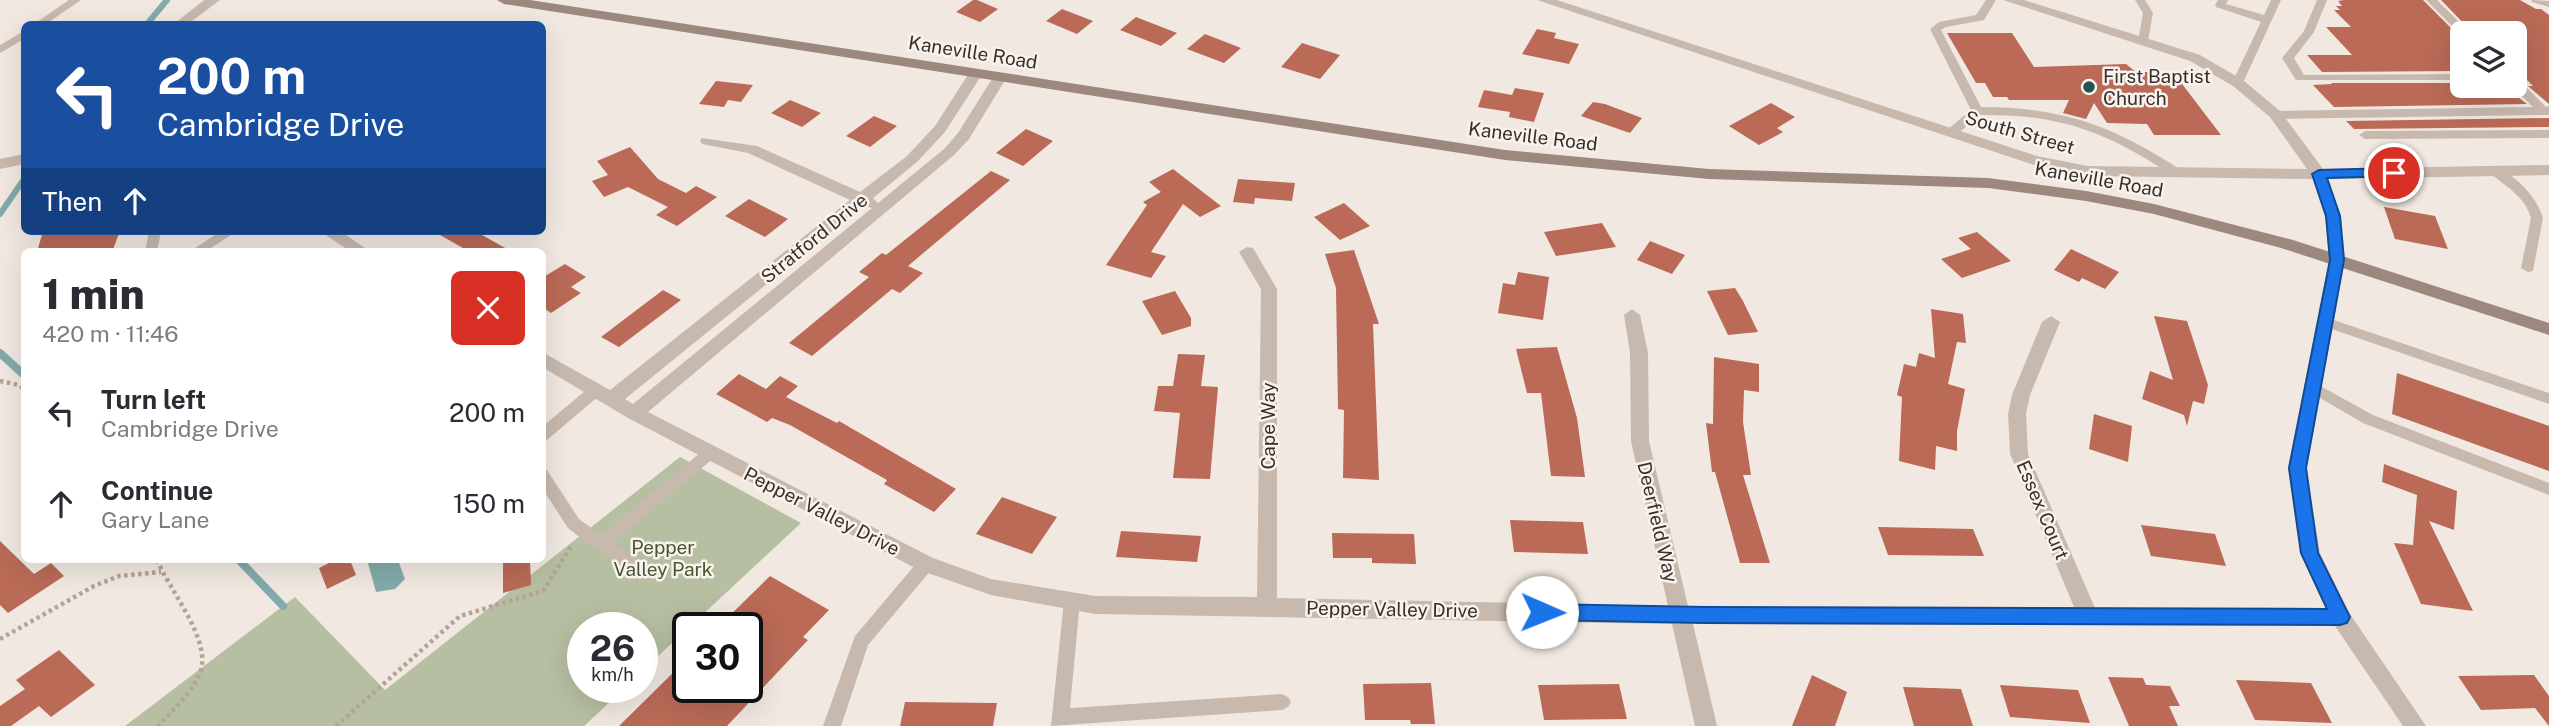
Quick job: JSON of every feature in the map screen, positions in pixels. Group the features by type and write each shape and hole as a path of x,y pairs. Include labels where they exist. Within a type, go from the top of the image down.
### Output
{"main road":[{"name":"Kaneville Road","path":"503,0 1443,146 1579,164 1717,175 1941,180 2018,186 2180,215 2276,240 2549,329"}],"street":[{"path":"184,21 213,0"},
{"name":"South Street","path":"1544,0 2034,160 2088,171 2319,174 2549,170"},
{"path":"2010,0 2195,58 2238,83 2276,115 2319,174 2333,216 2337,260 2297,468 2309,553 2340,617 2415,726"},
{"name":"Stratford Drive","path":"604,395 862,199 929,142 976,73"},
{"name":"Stratford Drive","path":"634,413 883,209 964,136 1000,77"},
{"path":"707,141 752,149 883,209"},
{"path":"0,164 21,160"},
{"path":"335,235 356,248"},
{"name":"Cape Way","path":"1247,252 1269,289 1267,606"},
{"name":"Deerfield Way","path":"1632,315 1639,353 1640,441 1706,726"},
{"name":"Essex Court","path":"2051,322 2021,395 2016,432 2019,454 2088,616"},
{"name":"Pepper Valley Drive","path":"546,360 634,413 926,564 991,587 1095,605 1679,615 2340,617"}],"lane":[{"path":"44,21 76,0"},
{"path":"1977,111 1935,29 1943,24 1980,18 1991,0"},
{"path":"2140,0 2148,13 2143,41"},
{"path":"2222,0 2220,5 2267,20"},
{"path":"2238,83 2276,0"},
{"path":"2322,0 2309,32 2288,58 2300,78 2450,77"},
{"path":"2431,0 2453,21"},
{"path":"2536,0 2549,4"},
{"path":"0,50 21,36"},
{"path":"2527,93 2547,112"},
{"path":"1951,133 1977,111 2037,113 2078,122 2119,138 2177,173"},
{"path":"2276,115 2547,112"},
{"path":"2365,135 2549,134"},
{"path":"2495,171 2531,202 2536,211 2528,268"},
{"path":"202,248 225,235"},
{"path":"2325,322 2549,399"},
{"path":"2313,387 2368,419 2549,489"},
{"path":"546,433 604,395"},
{"path":"603,542 711,452"},
{"path":"546,481 580,532 603,542 642,574"},
{"path":"832,726 861,641 926,564"},
{"path":"1072,601 1060,721 1282,702"}],"path":[{"path":"0,381 21,387"},
{"path":"336,726 460,616 543,592 580,532"},
{"path":"158,563 202,645 201,668 174,708 158,726"},
{"path":"0,639 94,586 119,576 161,572"}],"green space":[{"name":"Pepper Valley Park","path":"680,457 801,523 705,612 672,612 672,643 658,656 658,612 567,612 567,703 609,703 584,726 125,726 295,597 385,690"}],"water":[{"path":"368,563 399,563 405,579 395,589 376,592"}],"building":[{"path":"973,0 998,9 980,22 956,12"},
{"path":"2423,0 2450,27 2450,71 2322,72 2307,55 2352,55 2326,27 2351,27 2334,10 2340,10 2336,6 2342,6 2338,1"},
{"path":"2441,0 2520,0 2549,15 2549,104 2528,86 2533,86 2527,80 2527,21 2461,21"},
{"path":"1062,9 1093,21 1077,34 1046,21"},
{"path":"1136,17 1177,33 1161,46 1120,30"},
{"path":"1537,29 1556,33 1554,38 1579,44 1569,64 1522,54"},
{"name":"First Baptist Church","path":"1947,33 2012,33 2034,67 2126,64 2136,72 2169,72 2176,76 2221,135 2154,135 2147,124 2107,123 2094,103 2086,119 2063,113 2069,100 2009,100 2007,97 1993,97 1985,83 1976,83"},
{"path":"1205,34 1241,48 1224,63 1187,49"},
{"path":"1302,43 1340,55 1320,79 1281,67"},
{"path":"716,81 753,85 741,102 728,100 724,107 699,104"},
{"path":"2450,83 2450,98 2519,98 2527,104 2334,107 2313,85"},
{"path":"1515,88 1544,93 1534,122 1509,117 1510,112 1478,107 1484,90 1512,95"},
{"path":"790,100 821,113 802,127 771,113"},
{"path":"1593,102 1642,118 1630,133 1581,116"},
{"path":"1771,103 1795,117 1777,128 1783,132 1759,145 1729,126"},
{"path":"874,116 897,126 870,147 846,136"},
{"path":"2549,118 2549,127 2354,129 2346,121"},
{"path":"1026,129 1053,141 1023,166 996,153"},
{"path":"630,147 658,179 686,193 696,186 717,197 677,226 656,215 668,207 628,187 604,197 592,181 608,175 597,161"},
{"path":"1173,169 1221,206 1200,217 1183,204 1151,252 1166,256 1151,278 1106,265 1147,205 1143,202 1161,192 1149,182"},
{"path":"991,171 1010,180 908,266 923,273 900,293 892,289 812,356 789,343 869,277 859,272 882,253 886,255"},
{"path":"1238,179 1295,183 1292,201 1255,198 1254,204 1233,202"},
{"path":"749,199 788,219 765,237 725,216"},
{"path":"1344,203 1370,226 1340,240 1314,217"},
{"path":"2384,207 2435,216 2448,249 2395,239"},
{"path":"1602,223 1616,247 1556,256 1544,232"},
{"path":"1977,232 2011,261 1962,278 1941,259 1971,249 1958,238"},
{"path":"42,235 118,235 114,248 38,248"},
{"path":"440,235 482,235 505,248 463,248"},
{"path":"1650,241 1685,255 1672,274 1637,260"},
{"path":"2071,249 2119,272 2105,289 2082,278 2079,282 2054,270"},
{"path":"1354,250 1379,324 1373,324 1379,480 1343,478 1344,410 1338,409 1336,288 1325,254"},
{"path":"565,264 586,277 571,287 581,293 551,313 546,310 546,276"},
{"path":"1518,272 1549,277 1543,320 1498,313 1503,283 1515,285"},
{"path":"1735,288 1758,332 1728,335 1707,291"},
{"path":"663,290 681,300 619,347 601,337"},
{"path":"1175,291 1191,318 1191,326 1162,335 1142,301"},
{"path":"1931,309 1963,314 1966,343 1957,342 1948,384 1965,389 1957,431 1957,451 1936,446 1935,470 1899,461 1902,397 1897,395 1904,364 1916,367 1919,353 1935,358"},
{"path":"2154,316 2187,321 2208,385 2204,404 2193,401 2187,426 2184,415 2142,399 2150,371 2173,380"},
{"path":"1557,347 1577,418 1585,477 1551,476 1541,393 1527,393 1516,349"},
{"path":"1178,354 1205,355 1201,386 1218,387 1210,479 1173,478 1180,413 1154,411 1158,386 1173,386"},
{"path":"1714,357 1759,364 1759,392 1744,390 1743,422 1751,475 1743,475 1770,563 1740,563 1715,472 1712,472 1706,423 1713,424"},
{"path":"2397,373 2549,426 2549,471 2392,414"},
{"path":"739,374 766,389 780,376 798,386 786,397 837,423 839,421 956,489 934,512 884,484 887,480 790,425 772,418 767,422 716,394"},
{"path":"2094,414 2132,426 2128,462 2089,449"},
{"path":"2384,464 2457,491 2454,530 2429,521 2473,611 2421,604 2394,543 2413,545 2417,495 2382,482"},
{"path":"1002,497 1057,517 1032,554 976,534"},
{"path":"1510,520 1583,522 1588,554 1514,552"},
{"path":"2141,525 2215,534 2226,566 2151,556"},
{"path":"1878,527 1973,529 1984,556 1888,555"},
{"path":"1121,531 1201,536 1197,562 1116,557"},
{"path":"1332,533 1414,534 1416,564 1372,563 1372,558 1333,558"},
{"path":"0,541 34,574 51,563 64,576 8,613 0,605"},
{"path":"329,563 351,563 356,575 327,589 319,568"},
{"path":"503,563 530,563 531,585 503,593"},
{"path":"770,576 829,610 803,637 808,640 763,688 763,612 733,612"},
{"path":"59,650 95,685 51,717 39,706 11,726 0,726 0,706 25,689 16,680"},
{"path":"672,674 672,703 749,703 727,726 619,726 642,703 658,703 658,688"},
{"path":"1812,675 1847,692 1835,726 1792,726"},
{"path":"2534,675 2549,696 2549,726 2535,708 2481,710 2458,676"},
{"path":"2108,677 2143,678 2146,685 2170,686 2180,706 2169,706 2178,726 2129,726"},
{"path":"2236,680 2311,683 2332,723 2255,720"},
{"path":"1431,683 1435,724 1411,724 1410,720 1365,720 1363,684"},
{"path":"1619,684 1627,719 1544,720 1538,685"},
{"path":"2000,685 2078,690 2090,723 2010,717"},
{"path":"1903,687 1961,689 1973,726 1914,726"},
{"path":"905,702 997,703 993,726 900,726"}],"waterway":[{"path":"150,21 167,0"},
{"path":"0,214 21,183"},
{"path":"0,353 21,372"},
{"path":"242,563 283,606"}],"place":[{"name":"First Baptist Church","path":"2089,87"}],"route":[{"path":"1542,612 2340,617 2309,553 2297,468 2337,260 2333,216 2319,174 2394,173"}]}
